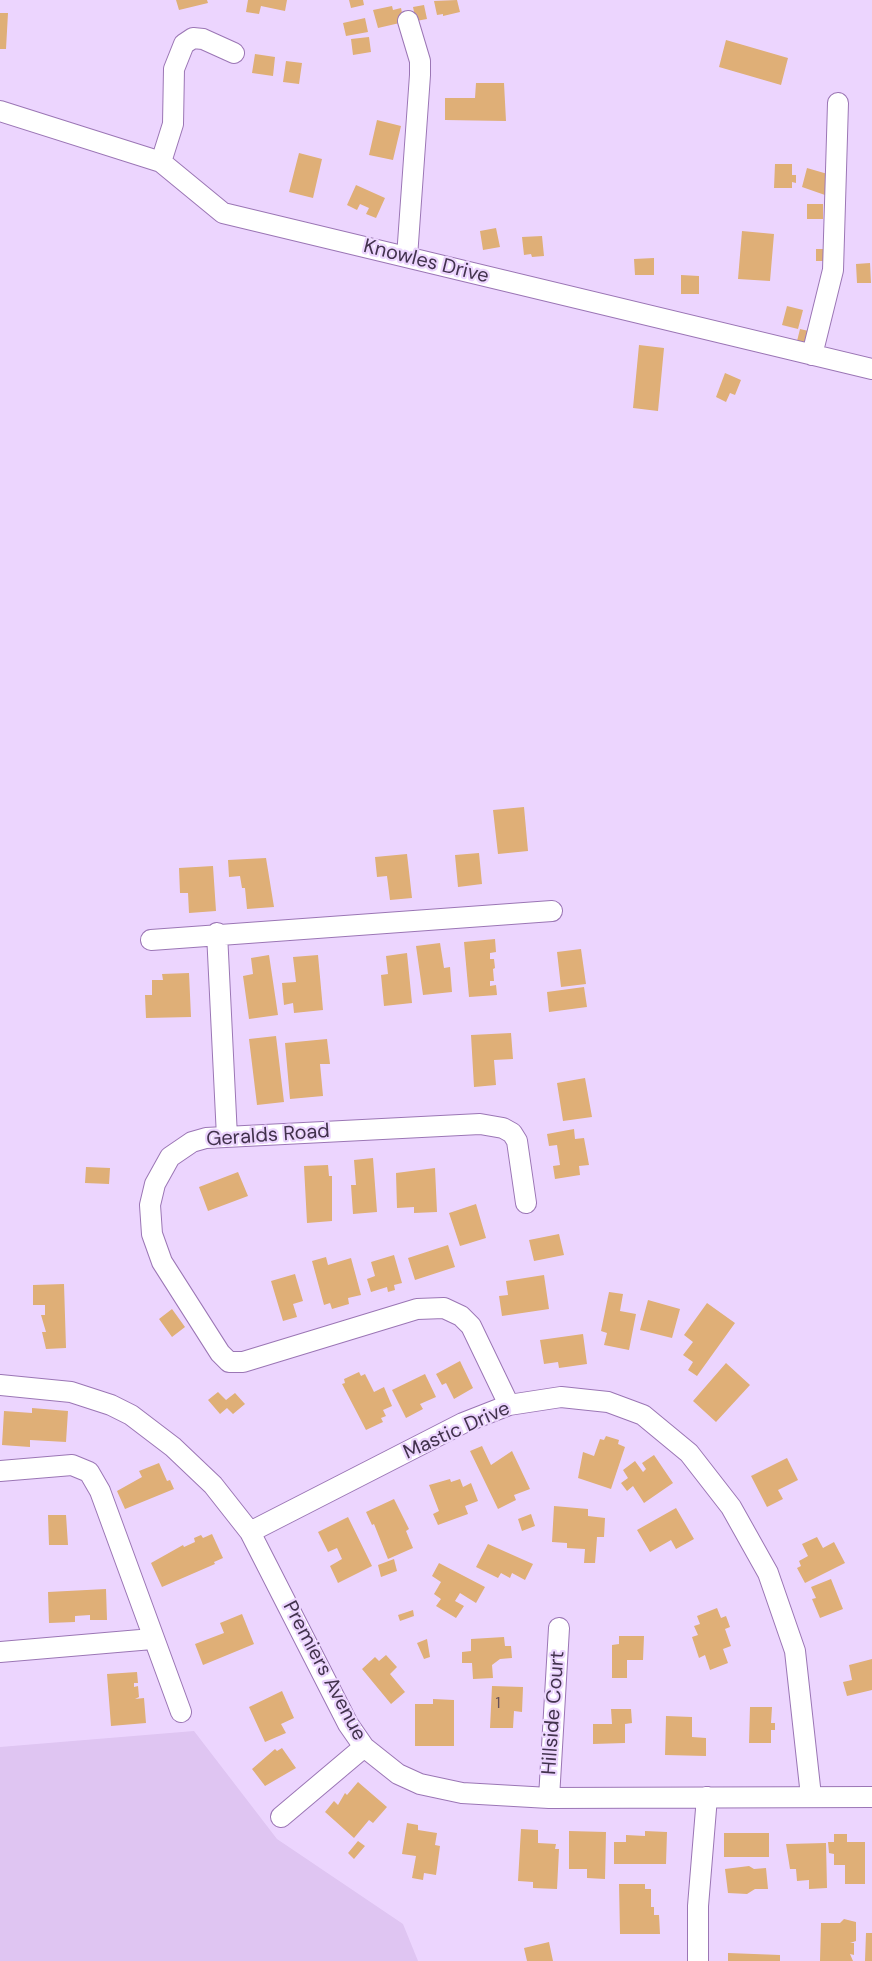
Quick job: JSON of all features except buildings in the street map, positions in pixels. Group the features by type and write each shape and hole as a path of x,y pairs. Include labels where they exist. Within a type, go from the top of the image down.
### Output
{"street":[{"path":"407,257 420,75 420,62 408,21"},
{"path":"161,162 173,123 174,69 184,44 193,38 203,39 234,53"},
{"path":"812,355 833,270 838,103"},
{"name":"Knowles Drive","path":"0,111 161,162 223,213 872,369"},
{"path":"151,940 217,933 552,911"},
{"path":"217,933 227,1137"},
{"name":"Geralds Road","path":"509,1405 471,1326 461,1316 444,1308 417,1309 243,1362 225,1359 165,1267 156,1246 150,1220 155,1184 170,1157 192,1142 227,1137 492,1124 512,1133 517,1141 526,1203"},
{"name":"Premiers Avenue","path":"0,1385 71,1392 111,1405 131,1416 173,1447 213,1485 250,1532 348,1724 364,1747 398,1774 420,1784 462,1793 549,1798 872,1797"},
{"name":"Mastic Drive","path":"250,1532 463,1423 509,1405 561,1397 608,1402 643,1415 689,1453 731,1507 768,1573 795,1651 811,1796"},
{"path":"0,1471 72,1465 89,1472 100,1491 181,1712"},
{"name":"Hillside Court","path":"549,1798 559,1628"},
{"path":"0,1652 152,1638"},
{"path":"280,1817 364,1747"},
{"path":"698,1961 698,1906 707,1797"}],"shaded area":[{"path":"194,1731 277,1839 403,1924 418,1961 0,1961 0,1747"}]}
